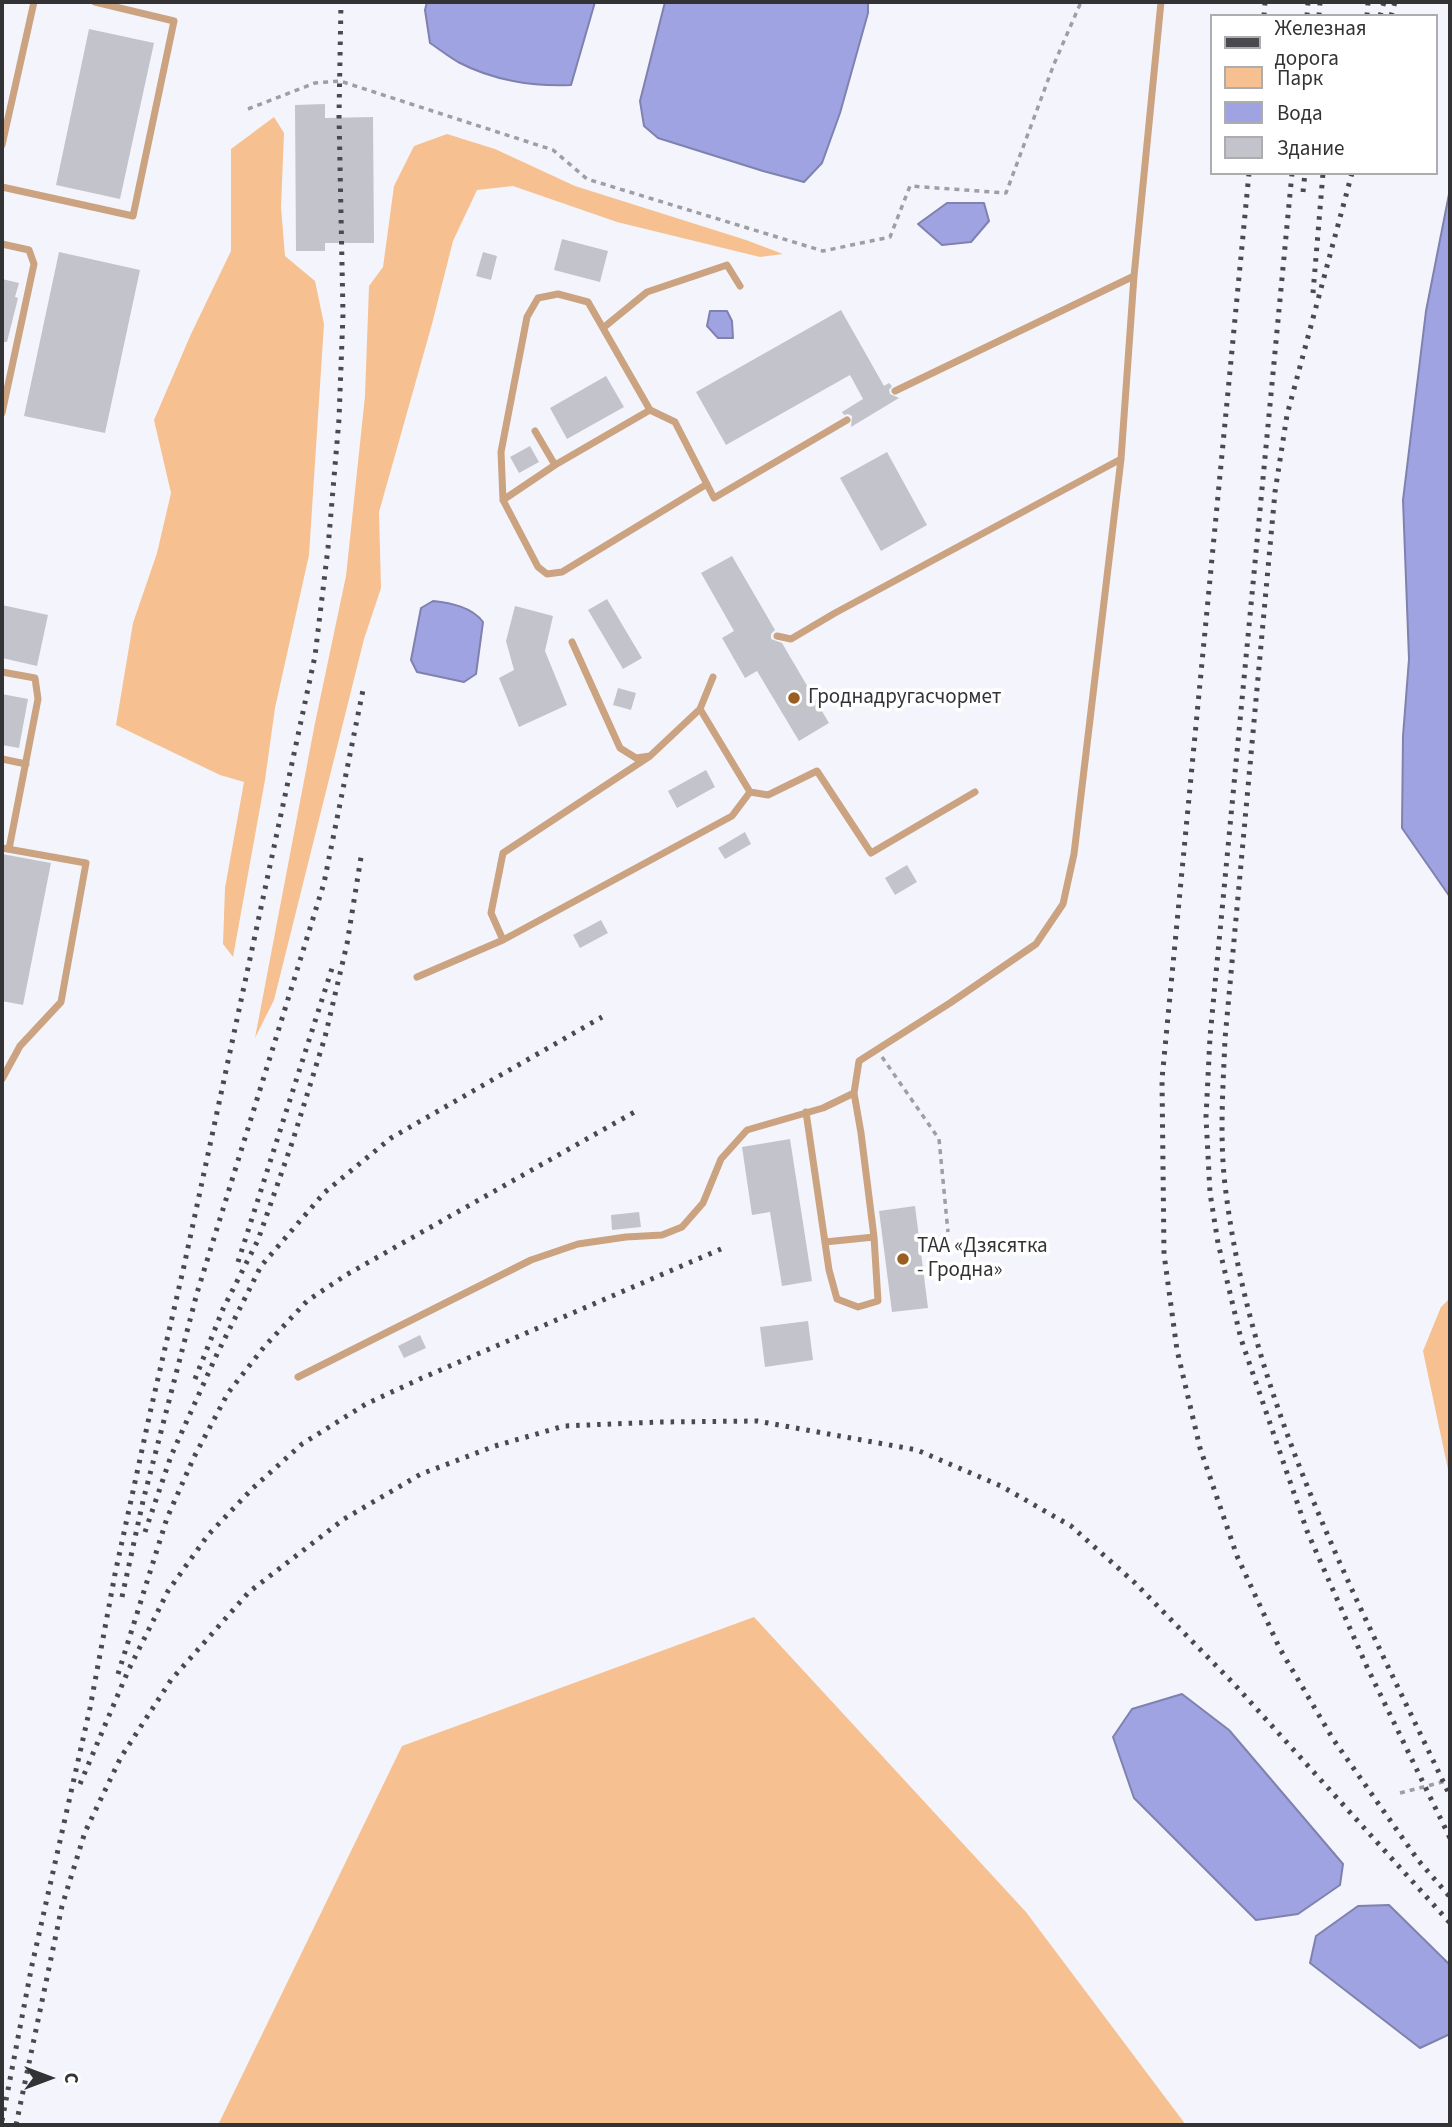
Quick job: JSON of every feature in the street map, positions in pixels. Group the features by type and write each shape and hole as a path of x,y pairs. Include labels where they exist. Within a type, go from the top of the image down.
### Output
{"lane":[{"path":"2,145 34,2"},
{"path":"2,187 133,216 174,21 95,2"},
{"path":"806,1112 829,1269 837,1298 858,1307 878,1300 874,1237 854,1093 859,1061 1036,944 1063,904 1074,854 1121,459 1133,276 1161,2"},
{"path":"2,244 29,250 34,264 2,413"},
{"path":"603,328 647,292 727,265 740,286"},
{"path":"895,391 1133,276"},
{"path":"707,484 562,572 547,574 538,567 503,500 501,452 527,317 538,298 558,294 588,302 650,410 675,422 707,484 714,498 847,420"},
{"path":"503,500 555,465 650,410"},
{"path":"534,431 555,465"},
{"path":"777,636 791,639 1121,459"},
{"path":"572,642 620,748 636,758 650,756"},
{"path":"2,672 35,678 38,699 26,764 5,848 86,863 61,1002 20,1046 2,1079"},
{"path":"503,940 491,913 503,853 650,756 700,709 713,677"},
{"path":"700,709 750,792 768,795 817,771 871,853 975,792"},
{"path":"2,759 26,764"},
{"path":"417,976 503,940 732,816 750,792"},
{"path":"298,1377 531,1260 579,1244 662,1235 682,1227 703,1203 721,1159 747,1130 823,1108 854,1093"},
{"path":"825,1242 874,1237"}],"path":[{"path":"248,109 315,83 340,81 553,150 587,179 823,251 890,237 910,187 1006,194 1054,64 1081,2"},
{"path":"877,1049 939,1139 948,1232"},
{"path":"1400,1793 1450,1780"}],"green space":[{"path":"274,117 284,133 281,207 285,256 315,281 324,324 309,555 275,708 265,780 233,957 223,944 225,888 244,782 220,775 116,725 133,623 157,553 171,493 154,420 231,251 231,149"},
{"path":"447,134 495,149 575,186 783,254 760,257 617,222 513,186 477,190 453,241 379,512 381,588 364,639 274,1000 255,1038 346,576 365,396 369,286 383,267 394,186 414,146"},
{"path":"1450,1298 1450,1479 1423,1351 1441,1307"},
{"path":"754,1617 1026,1912 1186,2125 218,2125 402,1746"}],"water":[{"path":"427,2 595,2 571,85 557,85 499,78 454,60 430,43 425,10"},
{"path":"665,2 868,2 868,13 840,113 822,163 804,182 658,138 644,126 640,101"},
{"path":"1450,189 1450,897 1402,828 1403,736 1409,659 1403,500 1426,311"},
{"path":"947,203 984,203 989,221 971,242 942,245 918,224"},
{"path":"710,311 727,311 732,321 733,338 718,338 707,326"},
{"path":"433,601 467,609 483,622 476,674 464,682 417,672 411,660 421,608"},
{"path":"1182,1694 1229,1730 1343,1864 1340,1885 1298,1914 1256,1920 1134,1798 1113,1737 1132,1709"},
{"path":"1389,1905 1450,1965 1450,2034 1420,2048 1310,1963 1316,1936 1358,1906"}],"building":[{"path":"89,29 154,43 120,199 56,185"},
{"path":"325,104 325,118 373,117 374,243 325,243 325,251 296,251 295,105"},
{"path":"562,239 608,251 600,282 554,270"},
{"path":"59,252 140,270 105,433 24,416"},
{"path":"483,252 497,256 491,280 476,276"},
{"path":"2,279 19,283 7,342 2,342"},
{"path":"841,310 884,386 889,383 892,386 890,394 899,398 851,427 852,416 842,412 863,399 850,375 726,445 696,392"},
{"path":"606,376 624,407 567,439 550,408"},
{"path":"530,446 539,462 519,473 510,457"},
{"path":"887,452 927,525 881,551 840,478"},
{"path":"732,556 775,630 771,639 782,643 829,723 799,741 757,671 745,678 722,638 734,631 701,573"},
{"path":"607,599 642,658 623,669 588,610"},
{"path":"2,605 48,615 37,666 2,658"},
{"path":"515,606 553,616 545,651 567,705 519,727 499,678 514,670 506,641"},
{"path":"618,688 636,693 631,710 613,705"},
{"path":"2,694 28,699 19,748 2,745"},
{"path":"706,770 715,787 677,808 668,791"},
{"path":"745,832 751,844 725,859 718,848"},
{"path":"2,854 51,863 23,1005 2,1001"},
{"path":"907,865 917,882 895,895 885,878"},
{"path":"601,920 608,933 580,948 573,935"},
{"path":"790,1139 812,1281 782,1286 770,1212 752,1215 742,1147"},
{"name":"ТАА «Дзясятка - Гродна»","path":"915,1206 928,1308 892,1312 879,1211"},
{"path":"639,1212 641,1227 612,1230 611,1215"},
{"path":"808,1321 813,1360 765,1367 760,1327"},
{"path":"420,1335 426,1348 404,1358 398,1346"}],"railway":[{"path":"2,2121 32,1965 90,1708 115,1574 315,656 339,419 343,314 339,115 341,2"},
{"path":"1264,14 1265,2"},
{"path":"1307,14 1308,2"},
{"path":"1319,14 1320,2"},
{"path":"1367,14 1368,2"},
{"path":"1381,14 1384,2"},
{"path":"1392,14 1395,2"},
{"path":"1249,175 1162,1079 1164,1254 1177,1350 1200,1448 1237,1556 1280,1649 1333,1739 1418,1860 1450,1897"},
{"path":"1292,175 1210,1037 1206,1117 1210,1193 1218,1243 1241,1339 1307,1531 1367,1667 1450,1838"},
{"path":"1303,192 1305,175"},
{"path":"1313,293 1323,175"},
{"path":"1351,175 1287,415 1275,492 1225,1039 1223,1155 1226,1193 1240,1273 1260,1351 1285,1427 1346,1577 1450,1796"},
{"path":"122,1597 143,1501 197,1293 324,883 364,685"},
{"path":"195,1379 223,1309 258,1240 293,1140 325,1037 347,944 362,851"},
{"path":"238,1262 334,962"},
{"path":"145,1532 171,1456 261,1266 325,1192 391,1138 602,1017"},
{"path":"118,1674 167,1518 194,1457 228,1393 264,1347 307,1301 346,1275 638,1110"},
{"path":"80,1784 128,1671 168,1591 208,1535 253,1488 302,1444 366,1404 721,1249"},
{"path":"16,2125 62,1906 85,1832 121,1757 171,1680 249,1592 344,1519 421,1474 495,1446 564,1426 757,1421 917,1450 1001,1486 1071,1526 1135,1583 1235,1685 1450,1923"}],"place":[{"name":"Гроднадругасчормет","path":"794,698"},
{"name":"ТАА «Дзясятка - Гродна»","path":"903,1259"}]}
